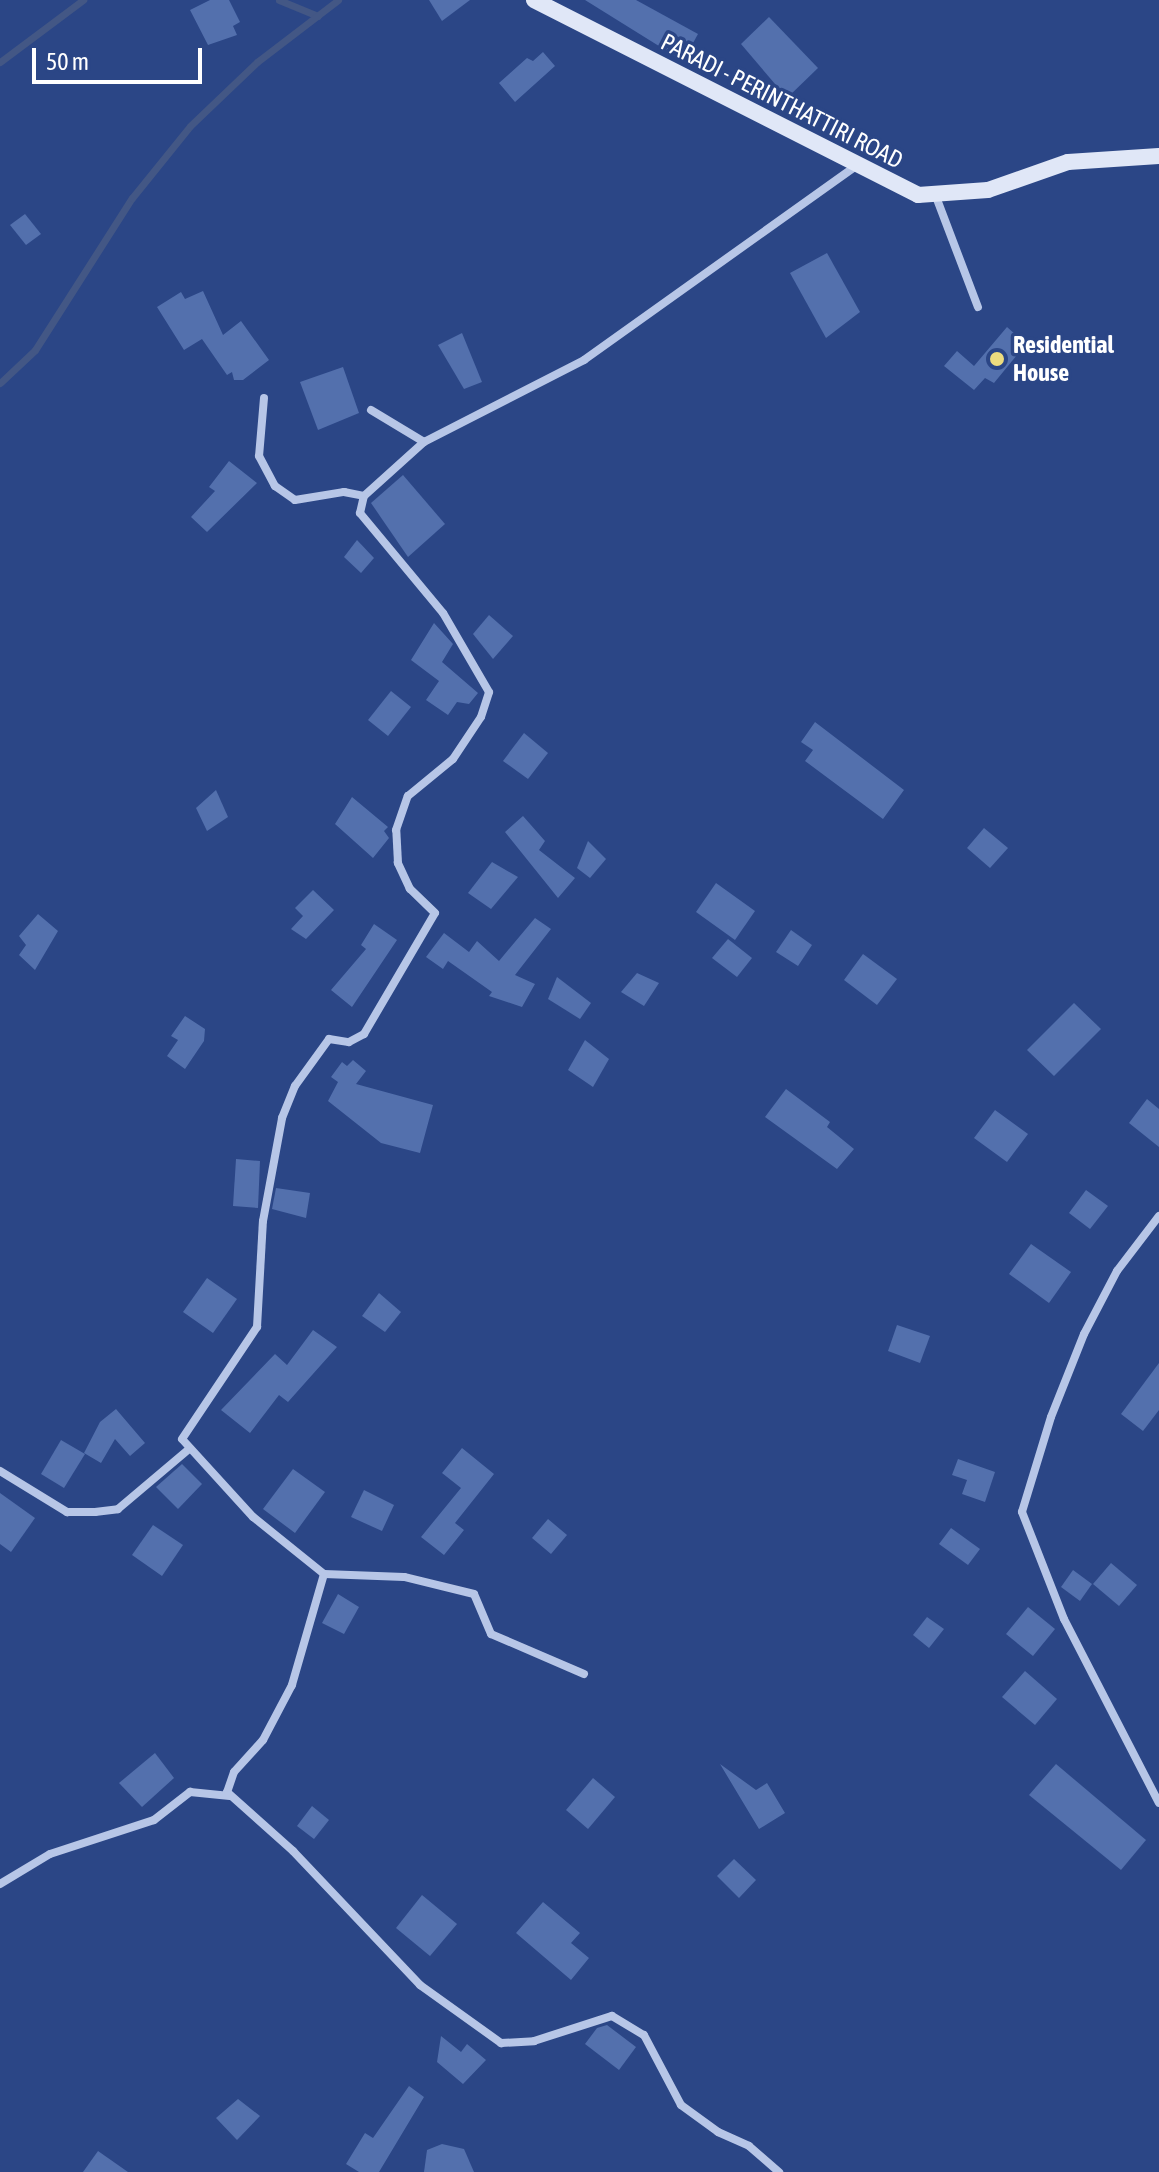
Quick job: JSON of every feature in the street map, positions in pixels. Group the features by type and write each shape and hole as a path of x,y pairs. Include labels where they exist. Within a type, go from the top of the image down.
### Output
{"main road":[{"name":"PARADI - PERINTHATTIRI ROAD","path":"534,0 855,167 918,195 988,190 1068,162 1159,156"}],"street":[{"path":"584,1674 491,1634 474,1594 438,1581 324,1574 253,1517 189,1449 184,1429 257,1327 263,1221 282,1118 295,1086 329,1039 349,1042 364,1034 435,913 410,889 398,863 396,830 408,796 453,759 481,717 489,692 443,613 360,513 364,496 424,442 584,360 855,167"},
{"path":"935,194 978,307"},
{"path":"264,398 259,456 275,486 295,500 344,492 364,496"},
{"path":"371,410 424,442"},
{"path":"1159,1216 1117,1271 1084,1334 1041,1444 1022,1512 1064,1619 1159,1803"},
{"path":"0,1471 67,1512 95,1512 118,1509 189,1449"},
{"path":"324,1574 292,1685 263,1740 234,1772 227,1792 293,1851 420,1985 501,2043 534,2041 612,2016 644,2035 681,2105 718,2132 749,2146 779,2172"},
{"path":"0,1884 50,1854 154,1820 190,1792 231,1796"}],"building":[{"path":"210,0 229,0 240,22 233,26 237,35 208,45 190,10"},
{"path":"429,0 470,0 442,21"},
{"path":"585,0 636,0 698,34 683,61"},
{"path":"769,17 818,68 787,98 741,44"},
{"path":"543,52 555,66 515,102 499,83 527,58 533,61"},
{"path":"25,214 41,234 26,245 10,225"},
{"path":"827,253 860,312 826,338 790,273"},
{"path":"203,291 223,335 241,321 269,360 243,380 234,380 232,372 227,375 202,339 184,350 157,307 181,292 185,299"},
{"name":"Residential House","path":"1007,327 1026,344 994,383 985,378 974,390 944,366 957,351 974,366"},
{"path":"462,333 482,382 464,389 438,345"},
{"path":"343,367 359,413 318,430 300,382"},
{"path":"229,461 257,483 207,532 191,517 215,491 209,487"},
{"path":"403,475 445,524 408,557 371,503"},
{"path":"357,540 374,558 361,573 344,557"},
{"path":"489,615 513,636 493,659 473,634"},
{"path":"434,623 453,644 442,662 478,693 469,704 457,702 448,715 426,700 439,681 411,660"},
{"path":"391,691 411,707 388,736 368,720"},
{"path":"815,722 904,790 883,819 805,761 813,750 801,742"},
{"path":"524,733 548,753 528,779 503,761"},
{"path":"216,790 228,817 207,831 196,808"},
{"path":"352,797 388,827 384,831 389,838 373,858 335,824"},
{"path":"523,816 545,841 539,850 575,878 558,898 505,832"},
{"path":"984,828 1008,848 990,868 967,848"},
{"path":"588,841 606,859 590,878 577,868"},
{"path":"492,862 518,877 491,909 468,893"},
{"path":"716,883 755,911 735,940 696,912"},
{"path":"313,890 334,910 306,939 291,929 303,916 295,908"},
{"path":"38,914 58,931 35,970 19,955 26,945 19,936"},
{"path":"535,918 551,929 515,975 535,984 522,1007 489,996 492,992 448,961 443,969 426,957 444,933 469,952 477,941 499,961"},
{"path":"374,924 397,940 352,1007 331,990 366,949 361,945"},
{"path":"791,930 812,945 798,966 776,952"},
{"path":"728,939 752,958 737,977 712,958"},
{"path":"863,954 897,979 877,1005 844,980"},
{"path":"637,973 659,983 644,1006 621,992"},
{"path":"557,977 591,1003 580,1019 548,999"},
{"path":"1074,1003 1101,1029 1054,1076 1027,1050"},
{"path":"185,1016 205,1029 204,1041 185,1069 167,1056 178,1040 171,1036"},
{"path":"585,1040 609,1059 593,1087 568,1070"},
{"path":"353,1060 366,1071 356,1084 433,1105 420,1153 381,1143 328,1101 338,1082 331,1077 342,1062 347,1066"},
{"path":"786,1089 830,1122 827,1127 854,1149 837,1169 765,1117"},
{"path":"1147,1099 1159,1109 1159,1147 1129,1123"},
{"path":"995,1110 1028,1134 1007,1162 974,1138"},
{"path":"236,1159 260,1161 258,1208 233,1206"},
{"path":"276,1188 310,1193 306,1218 272,1209"},
{"path":"1086,1190 1108,1206 1090,1229 1069,1213"},
{"path":"1031,1244 1071,1272 1049,1303 1009,1274"},
{"path":"207,1278 237,1299 213,1333 183,1312"},
{"path":"379,1293 401,1312 385,1332 362,1316"},
{"path":"897,1325 930,1336 920,1363 888,1351"},
{"path":"313,1330 337,1347 288,1402 279,1395 250,1433 221,1410 275,1354 287,1365"},
{"path":"1159,1363 1159,1410 1143,1431 1121,1414"},
{"path":"116,1409 145,1443 130,1456 115,1439 101,1463 84,1453 100,1422"},
{"path":"61,1440 85,1454 64,1488 41,1474"},
{"path":"462,1448 494,1474 455,1523 464,1530 444,1555 421,1537 461,1488 442,1473"},
{"path":"958,1459 995,1472 985,1502 962,1494 967,1480 952,1475"},
{"path":"182,1464 202,1484 178,1509 156,1487"},
{"path":"293,1469 325,1492 295,1533 263,1509"},
{"path":"364,1490 394,1505 382,1531 351,1517"},
{"path":"0,1493 35,1518 11,1552 0,1544"},
{"path":"548,1519 567,1535 551,1554 532,1538"},
{"path":"153,1525 183,1545 162,1576 132,1555"},
{"path":"951,1528 980,1549 968,1565 939,1544"},
{"path":"1111,1563 1137,1585 1119,1606 1093,1584"},
{"path":"1073,1570 1092,1584 1080,1601 1061,1587"},
{"path":"338,1594 359,1607 344,1634 322,1623"},
{"path":"1028,1607 1055,1629 1033,1656 1006,1634"},
{"path":"927,1617 944,1629 929,1648 913,1635"},
{"path":"1025,1671 1057,1699 1035,1725 1002,1697"},
{"path":"155,1753 174,1778 142,1807 119,1783"},
{"path":"720,1764 756,1790 767,1783 785,1813 759,1829"},
{"path":"1056,1764 1146,1840 1121,1870 1029,1795"},
{"path":"593,1778 615,1797 588,1829 566,1810"},
{"path":"312,1806 329,1820 314,1839 297,1826"},
{"path":"734,1859 756,1880 739,1898 717,1876"},
{"path":"422,1895 457,1924 430,1956 396,1928"},
{"path":"543,1902 580,1933 571,1943 589,1958 571,1980 516,1933"},
{"path":"607,2025 636,2047 619,2070 585,2044 597,2028"},
{"path":"441,2036 461,2052 467,2044 486,2060 463,2084 437,2062"},
{"path":"409,2086 424,2097 379,2172 359,2172 346,2164 365,2133 373,2138"},
{"path":"238,2099 260,2116 237,2140 216,2118"},
{"path":"442,2144 464,2149 474,2172 424,2172 427,2150"},
{"path":"98,2151 128,2172 83,2172"}],"waterway":[{"path":"0,62 83,0"},
{"path":"279,0 318,16"},
{"path":"0,383 35,350 132,198 190,126 257,62 338,0"}],"place":[{"name":"Residential House","path":"997,359"}]}
